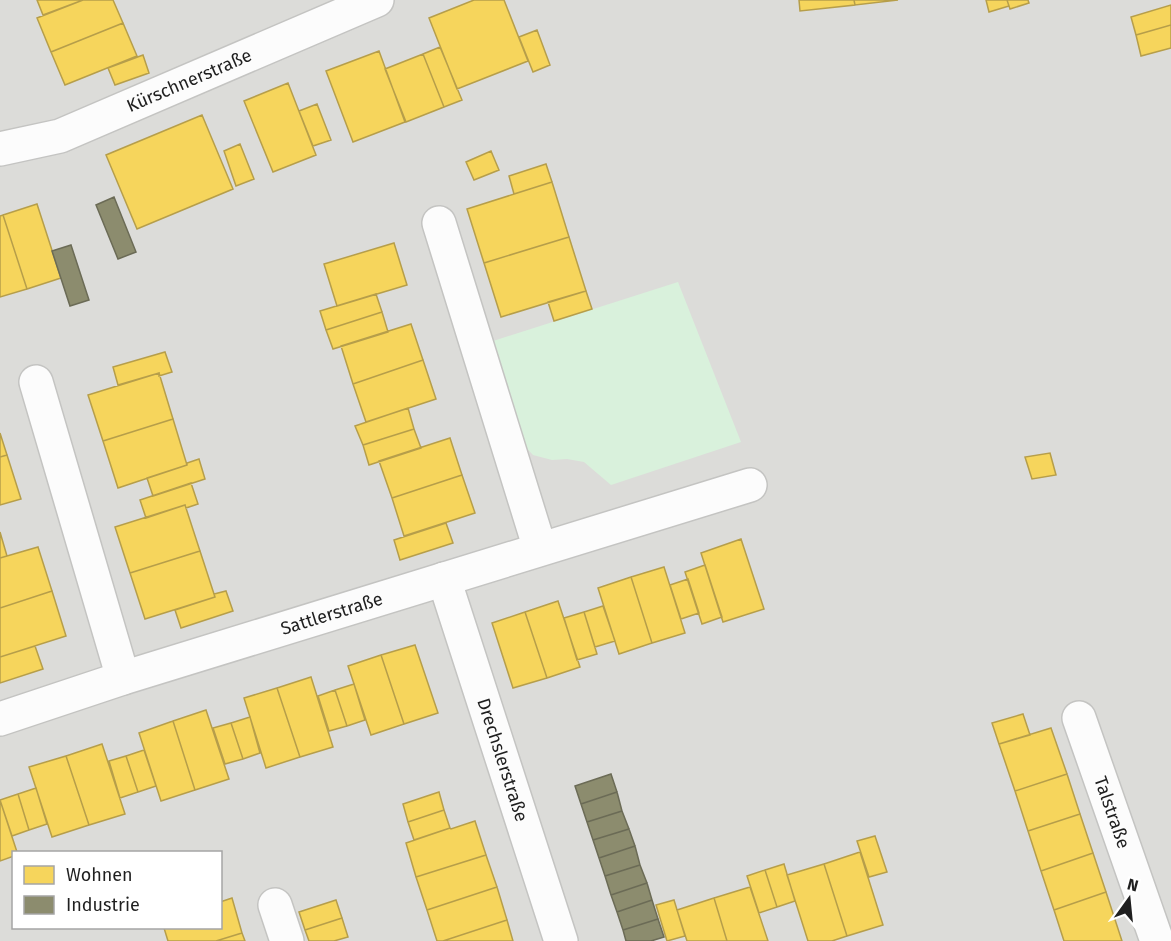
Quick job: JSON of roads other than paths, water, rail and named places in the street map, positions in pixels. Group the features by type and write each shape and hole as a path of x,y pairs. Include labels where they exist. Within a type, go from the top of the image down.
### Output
{"street":[{"name":"Kürschnerstraße","path":"0,149 60,136 377,0"},
{"path":"439,223 540,549"},
{"path":"36,382 123,678"},
{"name":"Sattlerstraße","path":"0,719 123,678 750,485"},
{"name":"Drechslerstraße","path":"444,579 561,941"},
{"name":"Talstraße","path":"1079,718 1157,941"},
{"path":"275,904 287,941"}]}
